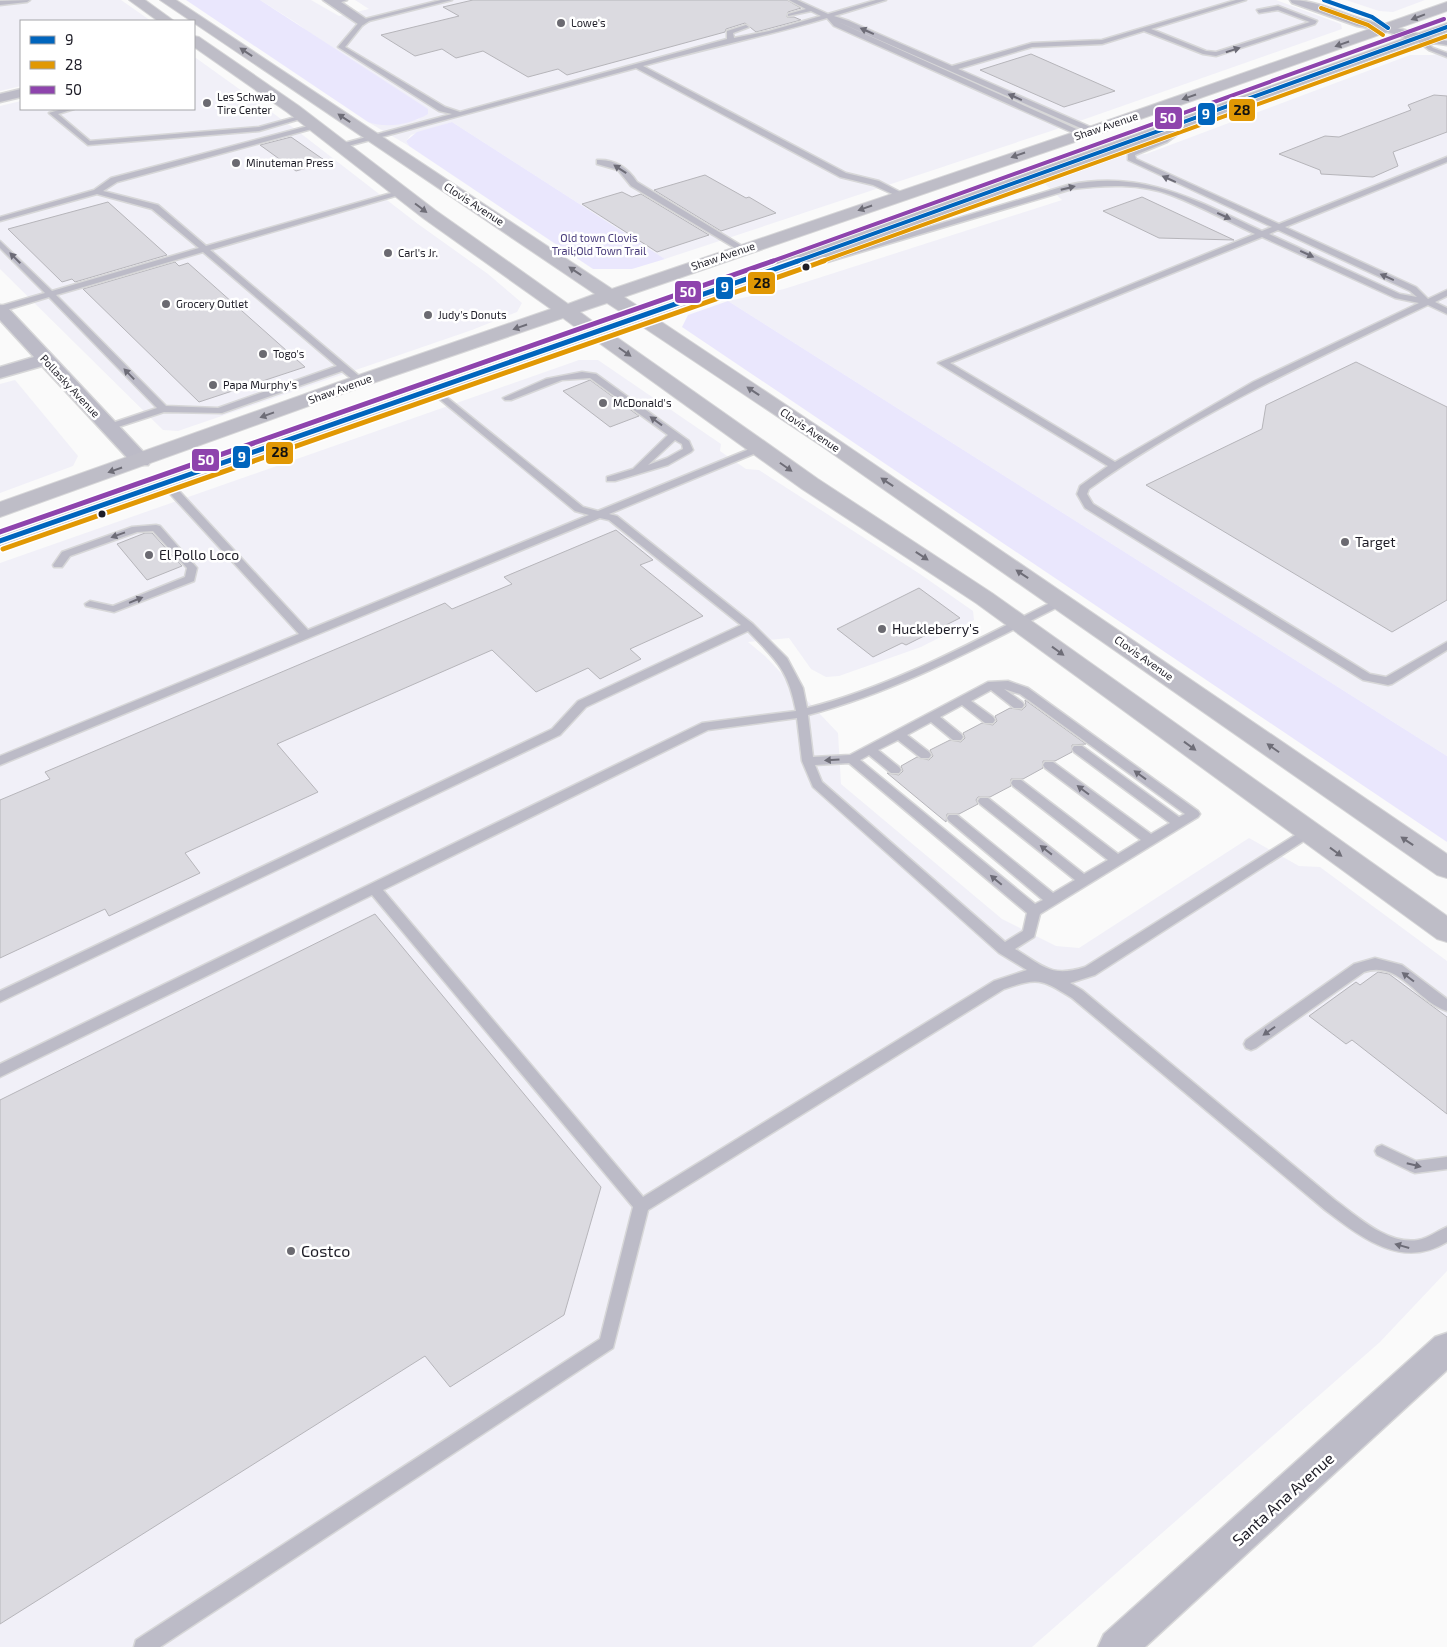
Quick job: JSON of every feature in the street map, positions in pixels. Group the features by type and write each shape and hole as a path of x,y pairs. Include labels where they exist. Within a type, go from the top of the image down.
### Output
{"main road":[{"path":"136,0 166,20"},
{"path":"153,0 194,20"},
{"name":"Clovis Avenue","path":"167,0 643,317 1062,601 1447,868"},
{"name":"Shaw Avenue","path":"0,510 360,381 1086,133 1447,6"},
{"path":"195,20 213,29"},
{"name":"Shaw Avenue","path":"0,540 643,317 1447,27"},
{"path":"198,46 224,50 260,75 316,99"},
{"path":"198,46 309,122 399,192 810,484 942,569 1018,622 1447,932"},
{"path":"960,202 998,176 1091,142 1095,136 1086,133"},
{"path":"165,482 162,477 164,471 173,465 291,421 360,381"},
{"path":"0,526 138,478 145,470 140,461"}],"street":[{"path":"1296,0 1362,23 1388,28 1417,38"},
{"path":"1324,0 1372,17 1388,28"},
{"path":"335,1 364,21"},
{"path":"0,98 20,92"},
{"name":"Pollasky Avenue","path":"0,310 140,461"},
{"path":"0,373 45,358"},
{"name":"Santa Ana Avenue","path":"1117,1647 1390,1402 1447,1348"}],"lane":[{"path":"0,3 28,0"},
{"path":"449,0 364,21 341,47 442,109 461,114"},
{"path":"792,0 953,69 1086,133"},
{"path":"340,147 731,40 770,34 883,0"},
{"path":"941,72 1032,45 1102,42 1243,0"},
{"path":"1144,29 1205,53 1216,54 1313,23 1314,21 1278,8 1259,11"},
{"path":"790,15 812,9"},
{"path":"829,17 836,25 941,72 1086,133"},
{"path":"731,40 729,32 746,27"},
{"path":"1417,38 1447,43"},
{"path":"1417,38 1431,49 1447,55"},
{"path":"637,66 843,175 876,183 901,196"},
{"path":"66,110 53,113 88,143 259,129 309,122"},
{"path":"1199,116 1164,140 1135,150 1131,154 1132,160 1413,289 1428,302"},
{"path":"0,219 97,192 114,180 309,122"},
{"path":"1115,466 943,362 1447,159"},
{"path":"600,162 614,164 626,171 634,184 743,249"},
{"path":"702,296 1058,191 1092,184 1132,184 1161,189 1195,202 1398,296 1428,302 1447,311"},
{"path":"97,192 155,207 360,381"},
{"path":"0,310 399,192"},
{"path":"0,243 163,409"},
{"path":"1447,293 1256,384 1115,466 1084,488 1082,494 1089,506 1366,677 1388,681 1447,645"},
{"path":"109,427 163,409 219,411 344,367"},
{"path":"508,398 566,376 583,374 593,376 686,443 688,450 670,462 611,479"},
{"path":"434,390 579,509 613,518 749,626 783,660 797,688 808,761 817,784 828,796 1004,948 1053,978 1102,1014 1330,1205 1380,1239 1409,1249 1436,1243 1447,1234"},
{"path":"636,471 674,435"},
{"path":"0,761 760,448"},
{"path":"165,482 307,635"},
{"path":"58,565 66,554 136,529 148,527 156,528 192,568 190,579 114,609 90,604"},
{"path":"0,1071 706,726 802,714 842,702 924,670 1062,601"},
{"path":"0,997 556,732 582,704 749,626"},
{"path":"808,761 852,758 992,685 1008,685 1024,691 1194,814 1034,911 1029,934 1004,948"},
{"path":"992,685 1018,705"},
{"path":"963,700 989,720"},
{"path":"932,717 957,737"},
{"path":"899,734 925,755"},
{"path":"870,749 895,770"},
{"path":"1078,749 1179,823"},
{"path":"852,758 1034,911"},
{"path":"1048,765 1150,840"},
{"path":"1017,783 1117,860"},
{"path":"984,802 1084,881"},
{"path":"953,818 1052,900"},
{"path":"143,1647 607,1343 641,1206 999,985 1028,975 1068,978 1090,971 1309,832"},
{"path":"374,888 641,1206"},
{"path":"1251,1044 1359,968 1375,963 1397,969 1447,1006"},
{"path":"1382,1151 1415,1167 1447,1163"}],"shaded area":[{"path":"0,0 121,0 150,20 20,20 20,86 0,91"},
{"path":"260,0 311,0 339,16 369,9 355,0 1276,0 1341,24 1342,29 1051,131 665,259 452,122 411,135 406,141 409,146 368,122 389,125 420,119 298,24"},
{"path":"1346,0 1425,0 1393,12 1379,11"},
{"path":"1447,50 1447,756 728,301 784,289 1062,200 1045,184 1121,156 1146,154 1410,55 1433,55"},
{"path":"195,58 295,129 418,224 488,274 522,303 517,312 472,330 178,431 163,430 0,269 0,106 20,101 20,110 195,110"},
{"path":"579,360 598,360 721,444 720,451 746,469 759,470 920,574 973,611 974,620 921,647 839,676 826,677 811,669 789,638 748,642 765,656 838,733 841,784 1002,919 1056,946 1079,948 1249,838 1299,866 1320,867 1447,961 1447,1271 1380,1342 1032,1647 0,1647 0,563"},
{"path":"15,380 78,456 73,466 0,493 0,384"}],"green space":[{"path":"186,0 260,0 428,109 428,114 407,123 383,125 368,122"},
{"name":"Old town Clovis Trail;Old Town Trail","path":"452,122 665,259 632,269 593,269 409,146 406,141 417,132"},
{"path":"728,301 1447,756 1447,842 682,327 688,315"}],"building":[{"path":"473,0 787,0 801,8 788,12 787,17 801,20 756,32 745,23 726,29 725,32 567,75 558,69 528,77 483,51 456,58 442,49 415,56 381,35 459,16 443,7"},
{"path":"1031,54 1115,91 1064,107 980,70"},
{"path":"1434,95 1447,96 1447,132 1393,152 1398,166 1373,177 1321,174 1320,170 1279,154 1325,136 1339,137 1411,110 1408,105"},
{"path":"291,137 327,162 296,171 260,145"},
{"path":"705,175 776,213 721,231 654,190"},
{"path":"622,192 632,197 641,194 709,235 657,252 582,204"},
{"path":"1142,197 1234,240 1159,238 1103,211"},
{"path":"108,202 167,255 75,282 72,279 62,282 8,229"},
{"path":"175,262 179,266 188,263 305,367 199,402 83,289"},
{"name":"Target","path":"1356,362 1447,407 1447,600 1392,632 1146,485 1262,429 1266,405"},
{"path":"590,380 639,416 610,427 563,391"},
{"path":"616,530 653,560 640,565 703,616 630,649 641,659 600,679 588,668 536,692 492,650 277,744 318,792 185,853 200,873 109,916 105,909 0,958 0,800 50,779 45,772 445,603 452,609 512,584 504,577"},
{"path":"145,533 152,533 182,566 147,580 117,544"},
{"path":"919,588 960,618 906,645 902,643 873,657 837,629"},
{"path":"1025,700 1086,744 1072,745 1072,752 1055,761 1043,761 1043,768 1023,779 1011,779 1011,786 990,797 978,797 976,800 978,804 959,814 947,814 946,822 887,773 899,775 903,771 901,766 917,757 929,760 933,756 930,750 950,740 961,742 965,738 963,733 982,723 993,725 997,721 995,716 1010,708 1022,710 1026,706"},
{"name":"Costco","path":"375,914 601,1187 564,1315 450,1387 425,1356 0,1624 0,1100"},
{"path":"1378,972 1389,974 1447,1017 1447,1114 1352,1040 1346,1044 1309,1016 1356,982 1360,985"}],"transit line":[{"name":"9","path":"1324,0 1372,17 1388,28"},
{"name":"28","path":"1321,8 1368,25 1383,35"},
{"name":"50","path":"0,532 640,309 1444,19"},
{"name":"9","path":"0,541 643,317 1447,27"},
{"name":"28","path":"3,549 646,325 1447,36"}],"place":[{"name":"Lowe's","path":"561,23"},
{"name":"Les Schwab Tire Center","path":"207,103"},
{"name":"Minuteman Press","path":"236,163"},
{"name":"Carl's Jr.","path":"388,253"},
{"name":"Grocery Outlet","path":"166,304"},
{"name":"Judy's Donuts","path":"428,315"},
{"name":"Togo's","path":"263,354"},
{"name":"Papa Murphy's","path":"213,385"},
{"name":"McDonald's","path":"603,403"},
{"name":"Target","path":"1345,542"},
{"name":"El Pollo Loco","path":"149,555"},
{"name":"Huckleberry's","path":"882,629"},
{"name":"Costco","path":"291,1251"}]}
